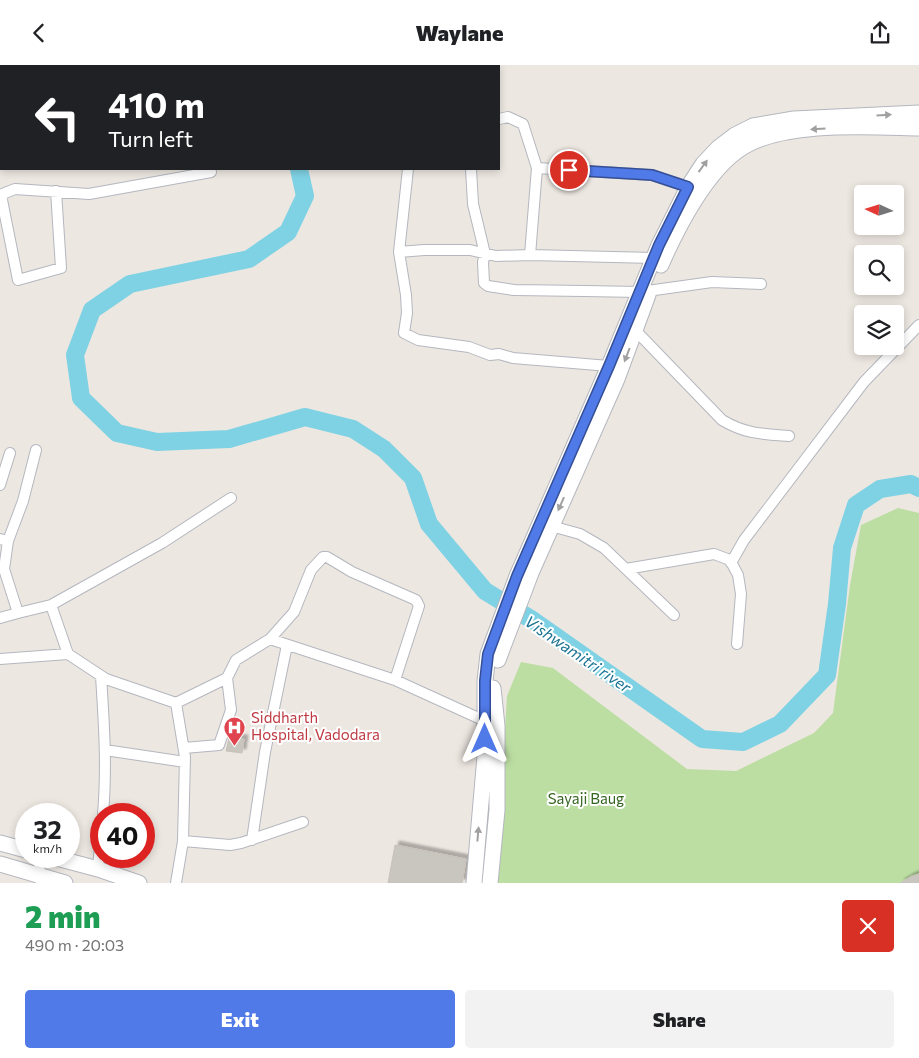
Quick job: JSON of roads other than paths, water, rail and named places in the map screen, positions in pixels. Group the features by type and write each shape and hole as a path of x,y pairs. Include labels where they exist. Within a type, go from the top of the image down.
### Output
{"street":[{"path":"524,574 551,527 617,379 636,331 654,258 688,187 703,164 718,148 735,135 753,126 794,119 919,113"},
{"path":"500,119 508,117 523,124 537,168 530,255"},
{"path":"474,883 485,756 485,681 493,656 524,574 609,366 645,291 695,199 718,169 733,154 743,147 772,134 856,126 919,128"},
{"path":"537,168 652,175 688,187"},
{"path":"408,170 399,252 406,295 407,313 404,333 418,340 469,347 490,355 499,354 609,366"},
{"path":"470,170 473,204 485,253 483,262 484,283 488,286 514,290 645,291 712,283 761,284"},
{"path":"56,191 61,268 18,280 0,195 15,189 56,191 89,194 211,172"},
{"path":"399,252 470,250 496,256 654,258"},
{"path":"731,563 744,540 864,382 919,325"},
{"path":"636,331 722,420 736,428 751,432 789,436"},
{"path":"18,613 2,571 4,540 23,501 36,450"},
{"path":"0,485 10,453"},
{"path":"0,618 51,605 162,543 232,498"},
{"path":"551,527 580,534 604,548 674,615"},
{"path":"626,569 714,554 730,560 738,575 741,594 738,644"},
{"path":"184,748 219,745 231,710 227,678 236,661 270,639 294,612 311,570 323,557 327,557 352,572 416,600 419,606 395,681"},
{"path":"51,605 68,654 106,679 176,703 227,678"},
{"path":"270,639 395,681 485,721"},
{"path":"252,840 265,752 287,645"},
{"path":"0,659 68,654"},
{"path":"490,883 498,810 497,726 493,687 493,656"},
{"path":"101,676 104,803"},
{"path":"176,703 185,763 182,841 176,883"},
{"path":"104,750 185,763"},
{"path":"182,841 230,845 252,840 303,823"},
{"path":"0,843 15,847"},
{"path":"0,864 40,879 65,883"},
{"path":"80,864 139,883"}],"waterway":[{"name":"Vishwamitri river","path":"299,170 305,196 288,232 249,259 130,284 92,310 75,355 81,398 117,433 157,442 229,439 305,417 353,429 384,449 413,478 429,524 485,591 534,621 702,739 743,742 780,724 827,675 837,604 842,548 856,505 880,489 911,484 919,488"}],"place":[{"name":"Siddharth Hospital, Vadodara","path":"235,746"}],"park label":[{"name":"Sayaji Baug","path":"586,799"}]}
